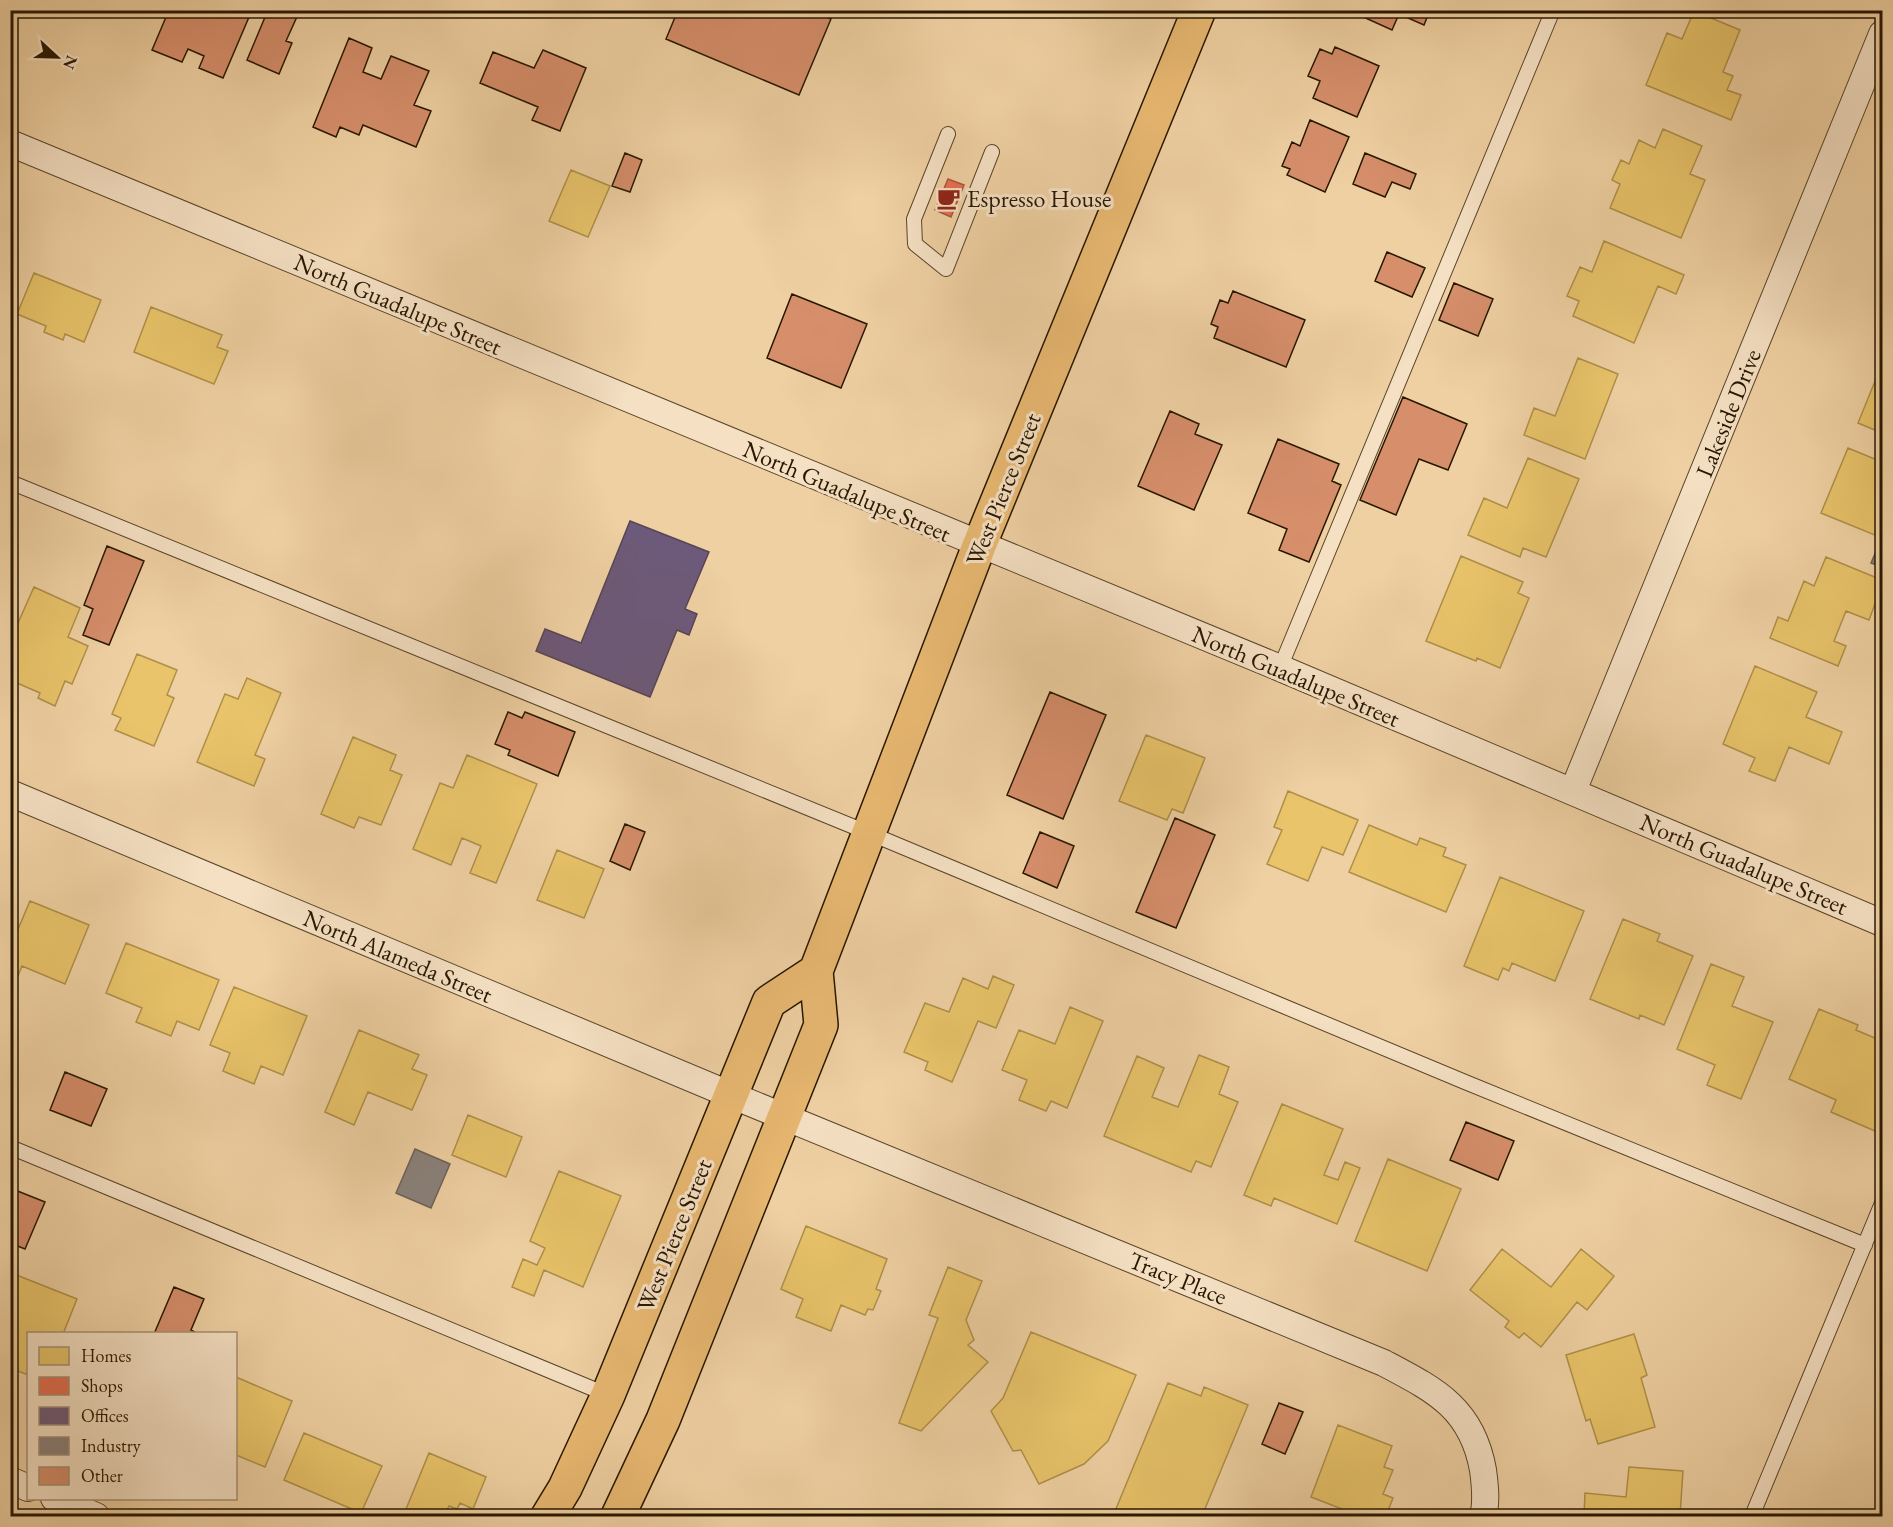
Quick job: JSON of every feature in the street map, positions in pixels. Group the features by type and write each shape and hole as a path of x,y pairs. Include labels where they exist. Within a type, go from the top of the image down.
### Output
{"highway":[{"name":"West Pierce Street","path":"618,1516 663,1420 821,1025 816,970 979,546 1200,10"},
{"name":"West Pierce Street","path":"548,1516 565,1488 608,1395 769,1002 816,970"}],"street":[{"name":"Lakeside Drive","path":"1573,791 1882,34"},
{"name":"North Guadalupe Street","path":"10,143 979,546 1280,668 1882,923"},
{"name":"North Alameda Street","path":"10,794 786,1117"},
{"name":"Tracy Place","path":"786,1117 1384,1363 1430,1387 1456,1410 1472,1433 1480,1455 1485,1483 1483,1516"},
{"path":"10,1480 27,1488"},
{"path":"59,1500 96,1516"}],"lane":[{"path":"1280,668 1553,10"},
{"path":"948,134 914,219 915,244 946,269 992,152"},
{"path":"10,482 869,833 1465,1082 1865,1245"},
{"path":"10,1147 608,1395"},
{"path":"1752,1516 1882,1203"}],"building: Homes":[{"path":"1757,10 1776,10 1774,17"},
{"path":"1694,11 1740,30 1723,72 1733,76 1727,90 1741,95 1731,120 1646,85 1667,33 1682,39"},
{"path":"1663,129 1702,146 1690,174 1705,180 1681,238 1610,208 1620,184 1612,180 1621,160 1629,164 1639,140 1655,148"},
{"path":"571,170 610,186 588,237 549,221"},
{"path":"1604,241 1684,275 1676,294 1658,286 1634,343 1573,316 1579,301 1567,296 1580,267 1592,272"},
{"path":"34,273 101,300 84,342 65,334 63,340 44,332 46,326 17,314"},
{"path":"151,307 222,335 217,347 228,351 214,384 134,352"},
{"path":"1578,358 1618,374 1585,459 1524,435 1534,408 1555,416"},
{"path":"1882,364 1882,433 1858,423"},
{"path":"1848,448 1882,462 1882,538 1821,513"},
{"path":"1528,458 1579,479 1546,557 1523,548 1520,557 1468,535 1484,498 1507,508"},
{"path":"1461,556 1523,582 1518,593 1529,598 1500,668 1426,641"},
{"path":"1826,557 1882,580 1882,607 1875,604 1869,620 1846,611 1834,641 1846,646 1838,666 1770,638 1778,617 1788,621 1804,581 1814,586"},
{"path":"34,587 80,608 68,637 88,646 72,684 65,681 55,706 38,698 40,693 10,680 10,641"},
{"path":"137,654 177,670 167,695 174,698 154,746 115,730 121,718 112,714"},
{"path":"1755,666 1817,692 1806,717 1842,732 1829,764 1789,747 1775,781 1749,771 1755,758 1723,744"},
{"path":"247,678 281,693 255,755 265,759 254,786 197,762 225,694 238,699"},
{"path":"1146,735 1205,758 1183,813 1172,809 1167,820 1119,801"},
{"path":"353,737 396,755 390,770 402,775 381,825 359,817 354,828 321,814"},
{"path":"467,755 537,784 496,883 470,873 481,846 462,838 451,865 413,849 440,783 453,788"},
{"path":"1288,791 1358,820 1343,855 1322,847 1308,881 1267,864 1282,830 1274,827"},
{"path":"1369,825 1417,845 1420,838 1446,848 1443,856 1466,865 1446,912 1349,872"},
{"path":"557,850 604,869 584,918 537,900"},
{"path":"1500,877 1584,911 1555,981 1512,963 1509,971 1503,968 1498,980 1464,966"},
{"path":"30,901 89,925 65,984 22,966 13,988 10,987 10,948"},
{"path":"1623,919 1660,934 1657,941 1693,956 1664,1025 1640,1015 1639,1019 1590,999"},
{"path":"126,943 219,980 199,1030 177,1021 171,1036 136,1022 142,1008 106,993"},
{"path":"1711,964 1744,977 1732,1006 1773,1022 1741,1099 1707,1085 1715,1065 1677,1049"},
{"path":"993,976 1014,985 996,1028 978,1021 952,1082 925,1070 928,1062 904,1052 925,1003 949,1012 963,978 988,989"},
{"path":"234,987 307,1016 283,1075 261,1066 254,1084 223,1071 230,1053 210,1045"},
{"path":"1070,1007 1103,1021 1067,1108 1051,1101 1046,1111 1019,1100 1027,1080 1002,1070 1019,1030 1055,1044"},
{"path":"1819,1009 1858,1025 1856,1030 1882,1041 1882,1134 1831,1112 1836,1100 1789,1079"},
{"path":"359,1030 419,1055 412,1069 427,1075 412,1110 368,1092 354,1125 325,1112"},
{"path":"1199,1055 1229,1067 1219,1094 1238,1102 1211,1167 1196,1161 1191,1172 1104,1136 1137,1056 1164,1068 1152,1097 1178,1107"},
{"path":"1282,1104 1343,1129 1324,1175 1338,1180 1345,1162 1360,1168 1337,1224 1274,1198 1271,1206 1244,1195"},
{"path":"468,1115 522,1137 506,1177 452,1155"},
{"path":"1388,1159 1461,1189 1427,1271 1355,1241"},
{"path":"559,1171 621,1196 583,1287 544,1270 534,1296 512,1287 523,1259 537,1265 545,1248 530,1241"},
{"path":"806,1226 887,1259 876,1289 881,1291 873,1310 868,1309 865,1315 841,1305 831,1331 796,1317 803,1299 781,1289"},
{"path":"1502,1249 1551,1287 1581,1249 1614,1276 1587,1310 1577,1302 1541,1347 1524,1333 1519,1338 1505,1327 1509,1321 1470,1290"},
{"path":"948,1267 982,1281 966,1320 974,1340 968,1345 988,1362 921,1431 899,1423 938,1318 929,1315"},
{"path":"14,1274 77,1299 64,1332 27,1332 27,1375 10,1368 10,1283"},
{"path":"1031,1332 1136,1375 1108,1441 1084,1464 1039,1484 1021,1450 1013,1451 991,1411 1003,1398"},
{"path":"1634,1334 1647,1375 1641,1378 1655,1427 1598,1444 1590,1419 1586,1421 1566,1355"},
{"path":"237,1377 292,1401 265,1467 237,1455"},
{"path":"1168,1383 1201,1396 1204,1387 1248,1405 1202,1516 1113,1516"},
{"path":"1338,1425 1392,1446 1384,1467 1393,1470 1383,1494 1393,1498 1386,1516 1360,1516 1311,1497"},
{"path":"304,1433 382,1466 361,1513 284,1480"},
{"path":"429,1453 486,1477 473,1509 460,1503 457,1509 449,1506 444,1516 404,1514"},
{"path":"1629,1467 1683,1471 1680,1516 1646,1513 1645,1516 1584,1516 1585,1493 1626,1497"}],"building: Shops":[{"name":"Espresso House","path":"948,179 964,185 951,217 935,210"}],"building: Offices":[{"path":"630,521 709,552 685,609 697,614 689,635 677,630 650,697 536,651 545,629 581,643"}],"building: Industry":[{"path":"1880,542 1882,543 1882,567 1871,563"},
{"path":"415,1149 450,1164 431,1208 396,1193"}],"building: Other":[{"path":"169,10 252,10 223,78 199,68 204,56 188,49 182,62 152,50"},
{"path":"268,10 300,10 286,41 292,43 279,74 247,60"},
{"path":"678,10 811,10 831,19 799,95 666,39"},
{"path":"1348,10 1430,10 1424,25 1399,14 1392,30"},
{"path":"349,38 372,48 363,72 381,79 391,56 429,71 414,105 431,111 416,147 363,125 359,135 340,127 336,137 313,127"},
{"path":"1335,47 1379,66 1357,117 1313,98 1320,81 1308,76 1320,49 1332,54"},
{"path":"543,50 586,68 560,131 532,120 538,107 480,83 493,52 534,68"},
{"path":"1310,120 1349,137 1325,192 1287,175 1290,169 1282,166 1292,142 1300,146"},
{"path":"625,153 642,160 630,192 612,186"},
{"path":"1365,153 1416,174 1410,189 1392,182 1385,197 1353,184"},
{"path":"1387,252 1425,268 1412,297 1375,281"},
{"path":"1454,283 1493,299 1478,336 1439,320"},
{"path":"1233,291 1305,320 1286,367 1214,338 1218,327 1211,324 1220,300 1228,303"},
{"path":"792,294 867,324 841,388 767,358"},
{"path":"1403,397 1467,424 1448,470 1419,459 1396,515 1360,500"},
{"path":"1170,411 1199,424 1195,434 1222,445 1194,510 1138,486"},
{"path":"1278,439 1339,464 1332,481 1341,485 1309,562 1279,550 1287,529 1248,513"},
{"path":"107,546 144,561 109,645 83,635 93,609 84,605"},
{"path":"1050,692 1106,715 1063,819 1007,795"},
{"path":"508,712 522,718 525,712 575,732 558,776 508,755 510,750 495,744"},
{"path":"1175,818 1215,835 1176,928 1136,912"},
{"path":"625,824 645,832 630,870 610,861"},
{"path":"1040,832 1074,846 1057,888 1023,873"},
{"path":"65,1072 107,1089 91,1126 50,1110"},
{"path":"1466,1122 1514,1141 1498,1180 1450,1160"},
{"path":"15,1190 45,1202 25,1249 10,1243 10,1200"},
{"path":"174,1287 204,1299 191,1330 194,1332 155,1332"},
{"path":"1279,1403 1303,1412 1285,1454 1262,1444"}],"place":[{"name":"Espresso House","path":"949,198"}]}
